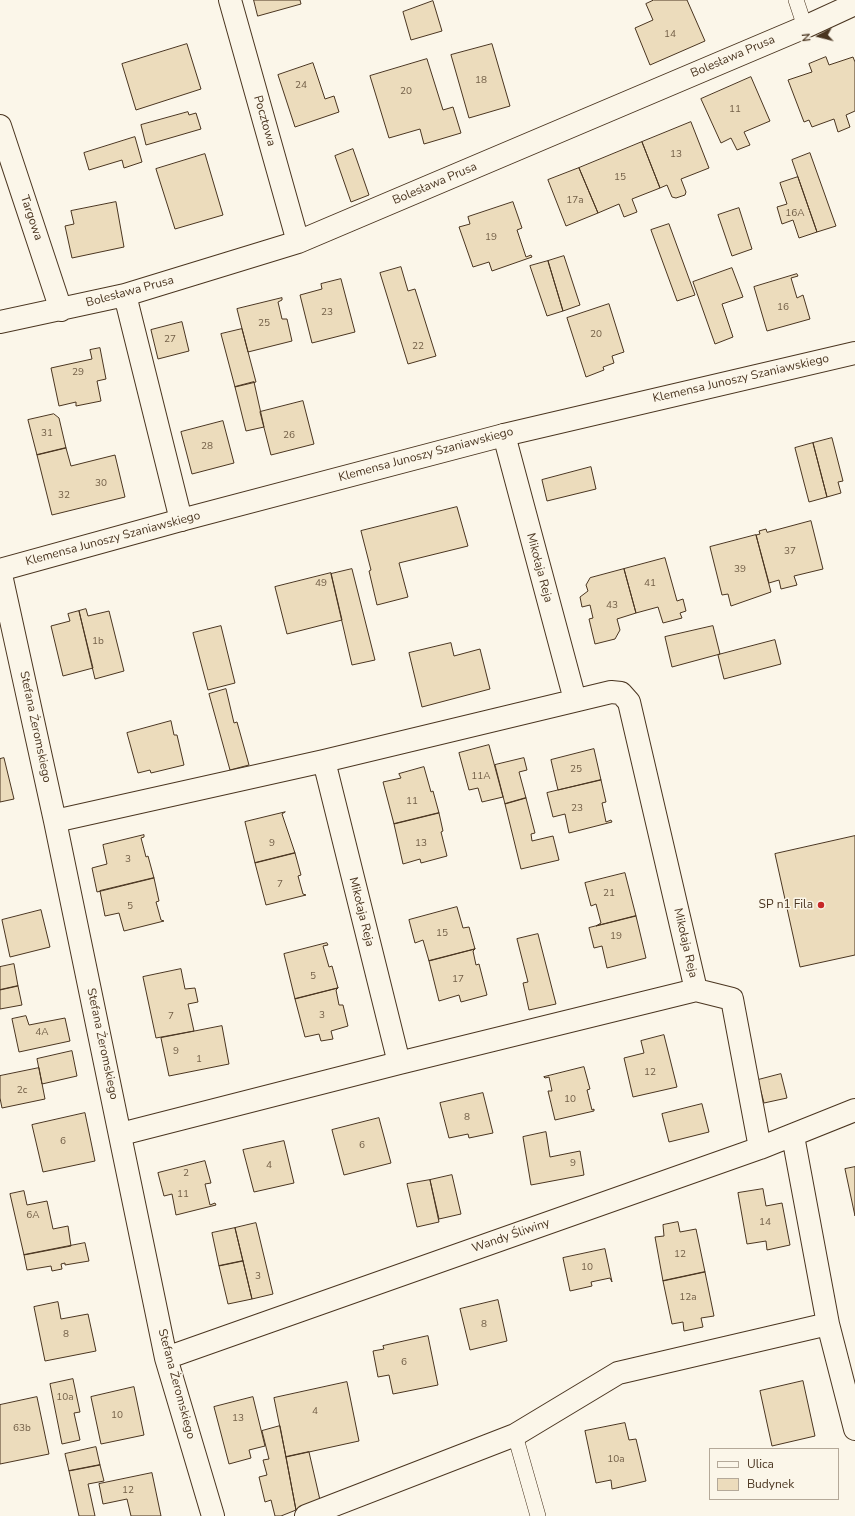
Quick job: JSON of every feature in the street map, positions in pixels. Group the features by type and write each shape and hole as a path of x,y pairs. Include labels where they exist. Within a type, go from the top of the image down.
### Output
{"street":[{"name":"Pocztowa","path":"230,0 298,242"},
{"name":"Bolesława Prusa","path":"0,322 62,310 125,295 298,242 805,27 855,4"},
{"name":"Targowa","path":"0,126 62,310"},
{"path":"125,295 181,520"},
{"name":"Klemensa Junoszy Szaniawskiego","path":"0,570 181,520 504,435 855,353"},
{"name":"Mikołaja Reja","path":"504,435 575,700"},
{"name":"Stefana Żeromskiego","path":"0,570 121,1134 166,1358 213,1516"},
{"name":"Mikołaja Reja","path":"55,821 324,761 575,700 611,692 621,693 629,702 696,990 399,1063 121,1134"},
{"name":"Mikołaja Reja","path":"324,761 399,1063"},
{"path":"696,990 732,1000 760,1148"},
{"name":"Wandy Śliwiny","path":"166,1358 760,1148 855,1110"},
{"path":"793,1136 828,1324 855,1429"},
{"path":"306,1516 515,1435 618,1373 828,1324"}],"lane":[{"path":"796,0 805,27"},
{"path":"515,1435 538,1516"}],"building":[{"path":"254,0 300,0 301,4 258,16"},
{"path":"654,0 687,0 705,41 650,65 635,28 653,20 646,4"},
{"path":"433,1 442,31 411,40 403,12"},
{"path":"187,44 201,89 136,110 122,64"},
{"path":"492,44 510,106 469,118 451,55"},
{"path":"826,57 829,65 853,57 855,62 855,111 846,115 850,127 838,132 834,119 812,127 809,120 804,122 788,80 812,72 809,64"},
{"path":"427,59 443,110 453,107 461,133 424,144 420,129 389,138 370,76"},
{"path":"313,63 325,99 334,96 339,112 295,127 278,75"},
{"path":"751,77 770,121 744,132 750,145 737,150 731,138 721,143 701,99"},
{"path":"188,112 189,115 196,113 201,129 146,145 141,125"},
{"path":"691,122 709,168 681,179 686,192 685,195 676,198 672,197 667,185 660,188 642,142"},
{"path":"135,137 142,162 124,168 122,160 89,170 84,153"},
{"path":"642,142 660,188 632,199 637,212 624,217 619,204 598,213 579,168"},
{"path":"353,149 369,195 351,202 335,156"},
{"path":"810,153 836,226 817,232 792,160"},
{"path":"205,154 223,215 175,229 156,169"},
{"path":"579,168 598,213 566,226 548,180"},
{"path":"798,177 817,232 799,238 793,220 782,224 777,207 787,204 780,183"},
{"path":"116,202 124,247 72,258 65,226 74,224 71,211"},
{"path":"513,202 522,228 517,230 526,257 531,255 532,257 492,271 489,262 473,267 459,227 470,224 468,217"},
{"path":"739,208 752,249 732,256 718,215"},
{"path":"669,224 695,295 677,301 651,230"},
{"path":"564,256 580,305 563,311 548,261"},
{"path":"548,261 563,311 547,316 530,266"},
{"path":"401,267 408,291 415,289 436,356 408,364 380,273"},
{"path":"732,268 743,297 722,304 733,337 715,344 693,282"},
{"path":"797,274 798,276 791,278 797,298 803,295 810,319 767,331 754,287"},
{"path":"341,279 355,332 312,343 300,295 322,289 321,284"},
{"path":"282,298 282,300 278,302 282,319 287,319 292,341 248,352 237,309"},
{"path":"609,304 624,352 612,356 614,363 603,367 604,370 586,377 567,318"},
{"path":"182,322 189,351 158,359 151,330"},
{"path":"242,329 256,382 235,387 221,334"},
{"path":"100,348 106,379 97,381 101,401 76,406 76,402 59,406 51,368 92,359 90,350"},
{"path":"254,382 264,427 246,431 235,387"},
{"path":"303,401 314,444 271,455 260,412"},
{"path":"54,414 59,418 66,448 37,455 28,420"},
{"path":"223,421 234,463 192,474 181,432"},
{"path":"832,438 843,481 838,482 841,493 827,497 813,443"},
{"path":"813,443 827,497 809,502 795,448"},
{"path":"66,448 71,466 115,455 125,497 52,515 37,455"},
{"path":"591,467 596,489 547,501 542,480"},
{"path":"457,507 468,546 399,563 408,597 377,605 369,571 371,570 361,531"},
{"path":"811,521 823,569 794,576 797,585 781,589 779,580 769,583 756,535 760,534 759,531 766,529 767,532"},
{"path":"756,535 771,592 731,606 728,594 722,595 710,547"},
{"path":"665,558 677,601 683,599 686,611 680,613 682,618 663,623 658,607 636,613 624,569"},
{"path":"352,569 375,660 352,665 331,574"},
{"path":"624,569 636,613 617,619 620,630 615,639 595,644 589,619 593,618 590,605 582,607 580,597 588,591 586,585 590,578"},
{"path":"331,573 342,620 287,634 275,587"},
{"path":"86,609 88,616 109,611 124,671 95,679 79,611"},
{"path":"79,611 93,668 63,676 51,626 70,621 68,614"},
{"path":"221,626 235,683 208,690 193,633"},
{"path":"713,626 720,654 672,667 665,637"},
{"path":"775,640 781,664 724,679 718,655"},
{"path":"451,643 454,656 480,649 490,689 422,707 409,653"},
{"path":"226,689 234,723 237,722 249,765 230,770 209,694"},
{"path":"171,721 174,735 177,735 184,765 151,773 150,770 138,773 127,733"},
{"path":"489,745 503,797 482,802 478,788 469,790 459,753"},
{"path":"594,749 601,780 558,790 551,760"},
{"path":"4,758 14,799 0,802 0,759"},
{"path":"524,758 527,770 519,772 526,798 505,804 495,765"},
{"path":"424,767 439,813 394,824 383,782 401,778 399,774"},
{"path":"601,780 606,802 602,803 606,822 611,820 612,822 569,833 565,814 553,817 547,793"},
{"path":"526,798 535,833 531,834 532,841 553,836 559,860 521,869 505,804"},
{"path":"285,812 282,814 295,853 255,863 245,822"},
{"path":"439,813 443,831 441,832 447,856 421,863 420,859 403,864 394,824"},
{"path":"144,835 144,837 141,838 154,878 97,892 92,868 107,864 103,845"},
{"name":"SP n1 Fila","path":"855,836 855,955 800,967 775,854"},
{"path":"295,853 301,875 298,876 303,894 306,895 266,905 255,863"},
{"path":"625,873 636,916 596,926 601,923 596,904 591,906 585,883"},
{"path":"154,878 159,901 156,902 161,920 164,921 124,931 119,913 105,916 100,891"},
{"path":"457,907 463,928 469,927 475,949 429,961 423,940 415,943 409,920"},
{"path":"41,910 50,947 10,957 2,920"},
{"path":"636,916 646,958 607,968 602,946 594,948 589,928"},
{"path":"538,934 556,1004 529,1010 523,983 528,982 517,939"},
{"path":"327,943 328,945 323,946 329,967 332,966 338,988 295,999 284,954"},
{"path":"475,949 473,951 476,965 479,964 487,995 461,1002 459,995 439,1001 429,961"},
{"path":"14,964 18,986 0,990 0,967"},
{"path":"181,969 185,989 195,988 198,1002 188,1004 194,1031 156,1038 143,977"},
{"path":"18,986 22,1005 0,1009 0,990"},
{"path":"338,988 336,990 339,1005 343,1005 348,1026 331,1031 333,1039 321,1041 319,1034 305,1037 295,999"},
{"path":"26,1016 29,1025 65,1018 70,1041 19,1052 12,1019"},
{"path":"222,1026 229,1064 169,1076 161,1038"},
{"path":"664,1035 677,1087 633,1097 624,1058 644,1053 641,1041"},
{"path":"72,1051 77,1076 42,1084 37,1059"},
{"path":"584,1067 590,1089 587,1090 592,1110 594,1109 594,1111 555,1120 548,1091 552,1091 549,1077 544,1077"},
{"path":"39,1068 45,1099 2,1108 0,1098 0,1076"},
{"path":"781,1074 787,1098 764,1103 758,1080"},
{"path":"483,1093 493,1133 469,1138 468,1134 449,1138 440,1103"},
{"path":"702,1104 709,1132 669,1142 662,1114"},
{"path":"85,1113 95,1161 43,1172 32,1125"},
{"path":"379,1118 391,1163 344,1175 332,1130"},
{"path":"546,1132 550,1157 580,1151 584,1175 531,1185 523,1137"},
{"path":"284,1141 294,1183 254,1192 243,1150"},
{"path":"205,1161 211,1183 205,1184 210,1205 215,1203 216,1205 176,1215 172,1194 164,1196 158,1173"},
{"path":"855,1167 855,1216 845,1169"},
{"path":"452,1175 461,1214 439,1219 430,1180"},
{"path":"430,1180 439,1222 417,1227 407,1184"},
{"path":"763,1189 766,1206 782,1203 790,1245 767,1250 766,1241 747,1244 738,1193"},
{"path":"24,1191 27,1205 47,1201 53,1229 68,1226 71,1246 24,1255 10,1194"},
{"path":"678,1222 680,1232 696,1229 705,1272 663,1281 655,1237 664,1236 663,1225"},
{"path":"256,1223 273,1294 252,1299 235,1228"},
{"path":"235,1228 243,1261 219,1266 212,1233"},
{"path":"85,1243 89,1261 65,1265 65,1263 61,1264 62,1269 52,1271 51,1266 27,1270 24,1255"},
{"path":"605,1249 612,1282 610,1278 591,1282 592,1286 570,1291 563,1258"},
{"path":"243,1261 252,1299 228,1304 219,1266"},
{"path":"705,1272 714,1316 701,1318 703,1327 684,1331 683,1322 672,1324 663,1281"},
{"path":"498,1300 507,1341 470,1350 460,1309"},
{"path":"58,1302 61,1319 88,1314 96,1351 45,1361 34,1307"},
{"path":"428,1336 438,1385 393,1394 389,1375 378,1377 373,1351 384,1349 383,1346"},
{"path":"73,1379 80,1412 74,1413 80,1440 62,1444 50,1384"},
{"path":"803,1381 815,1436 772,1446 760,1391"},
{"path":"347,1382 359,1441 286,1457 274,1398"},
{"path":"134,1387 144,1435 101,1444 91,1397"},
{"path":"37,1397 49,1454 0,1464 0,1405"},
{"path":"253,1397 265,1446 249,1450 251,1458 229,1464 214,1407"},
{"path":"625,1423 629,1440 636,1439 646,1481 612,1489 611,1480 596,1483 585,1431"},
{"path":"280,1426 296,1510 281,1516 275,1516 271,1500 265,1502 259,1477 267,1475 263,1460 269,1459 262,1431"},
{"path":"96,1447 100,1465 69,1471 65,1454"},
{"path":"309,1452 320,1500 296,1510 286,1457"},
{"path":"100,1465 104,1481 88,1484 95,1516 79,1516 69,1471"},
{"path":"152,1473 161,1516 131,1516 127,1499 103,1504 99,1484"}],"place":[{"name":"SP n1 Fila","path":"821,905"}]}
